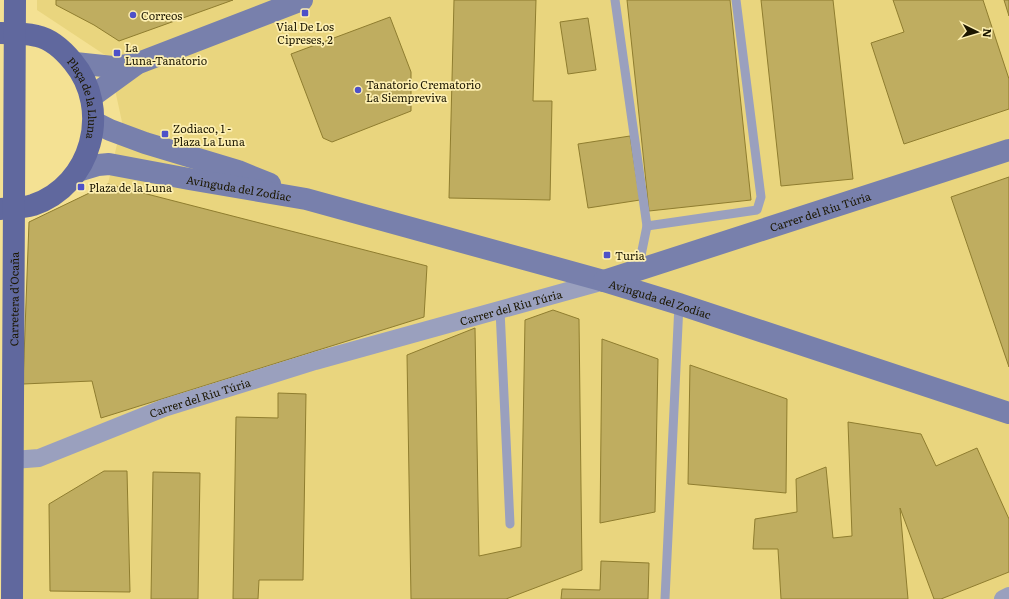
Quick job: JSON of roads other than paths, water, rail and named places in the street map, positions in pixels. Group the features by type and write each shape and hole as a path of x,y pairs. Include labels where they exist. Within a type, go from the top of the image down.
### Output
{"main road":[{"name":"Carretera d'Ocaña","path":"12,599 13,460 6,208 7,33 14,0"},
{"name":"Plaça de la Lluna","path":"6,208 33,205 54,195 68,184 85,161 90,147 94,122 91,97 86,82 75,64 56,45 41,37 7,33"}],"street":[{"path":"75,64 113,67 136,64 301,0"},
{"path":"91,97 136,64"},
{"name":"Avinguda del Zodíac","path":"94,122 144,143 238,171 306,199"},
{"name":"Carrer del Riu Túria","path":"13,460 39,458 164,408 315,361 604,281 1009,150"},
{"name":"Avinguda del Zodíac","path":"78,171 98,165 109,164 306,199 604,281 1009,413"},
{"path":"1003,599 1009,596"}],"lane":[{"path":"615,0 647,226 638,270"},
{"path":"647,226 757,210 761,197 736,0"},
{"path":"665,599 678,304"},
{"path":"500,310 510,524"}],"place":[{"name":"Vial De Los Cipreses, 2","path":"305,13"},
{"name":"Correos","path":"133,15"},
{"name":"La Luna-Tanatorio","path":"117,53"},
{"name":"Tanatorio Crematorio La Siempreviva","path":"358,90"},
{"name":"Zodiaco, 1 - Plaza La Luna","path":"165,134"},
{"name":"Plaza de la Luna","path":"81,187"},
{"name":"Turia","path":"607,255"}]}
